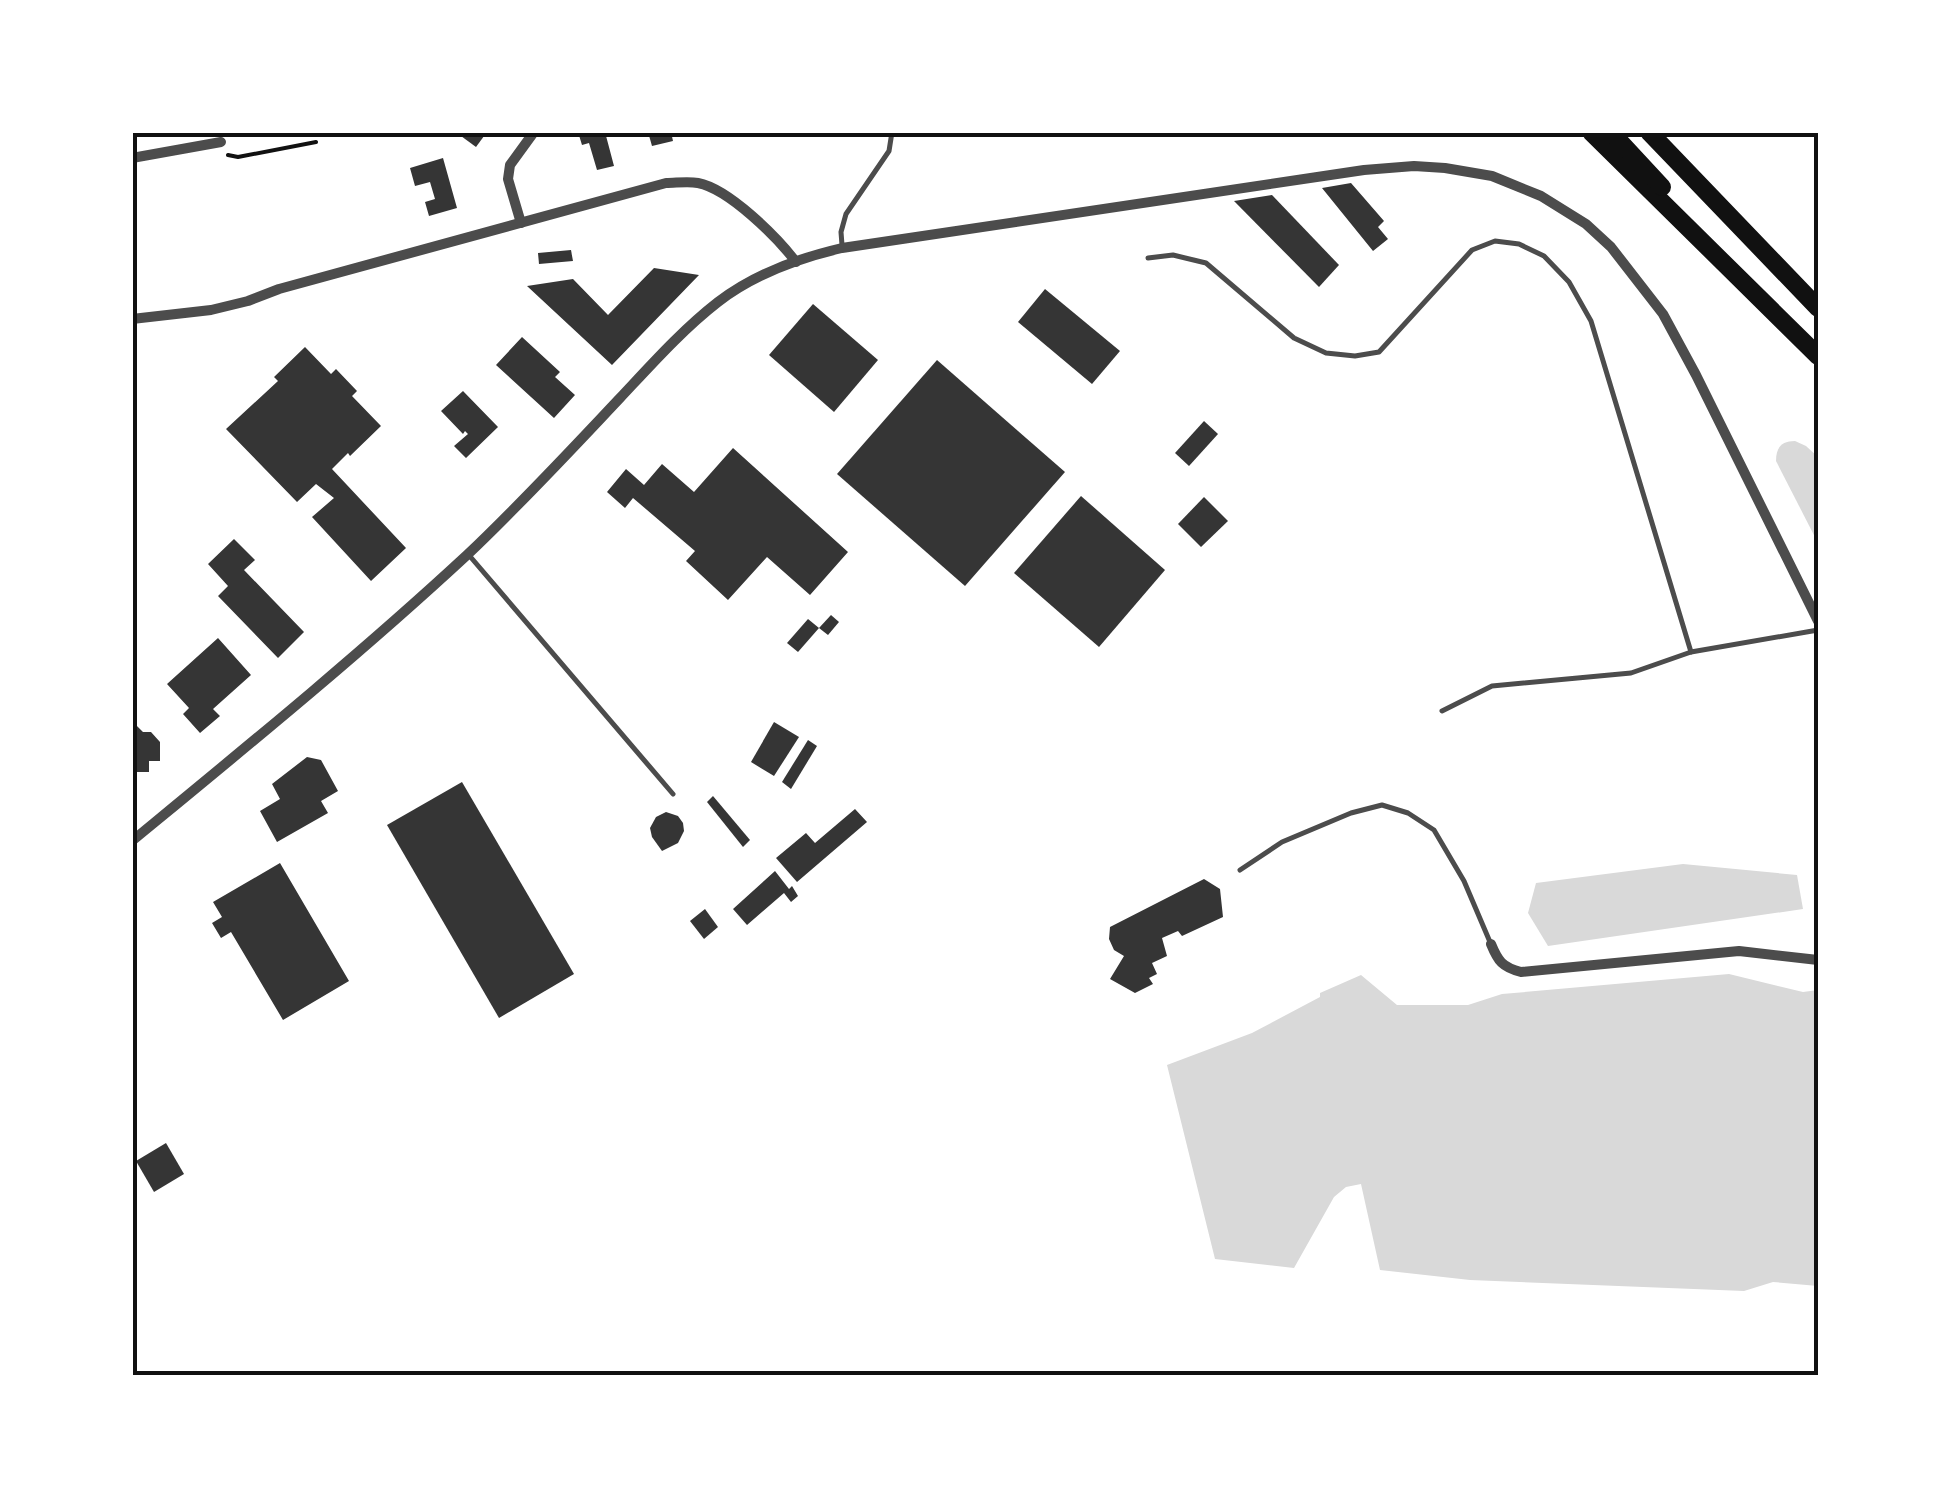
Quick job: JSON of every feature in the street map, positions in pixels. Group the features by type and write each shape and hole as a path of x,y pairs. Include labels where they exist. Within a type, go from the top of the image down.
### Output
{"highway":[{"path":"1591,132 1818,354"},
{"path":"1611,132 1818,354"},
{"path":"1649,132 1818,308"}],"street":[{"path":"522,223 508,178 510,166 534,132"},
{"path":"132,158 221,142"},
{"path":"132,841 384,630 529,494 665,350 719,301 758,277 842,248 1364,170 1414,166 1492,176 1541,196 1586,224 1612,247 1663,314 1818,622"},
{"path":"132,319 230,306 279,289 666,183 698,182 725,194 782,243 796,262"},
{"path":"1491,944 1498,962 1520,972 1739,951 1818,960"}],"lane":[{"path":"842,248 846,214 889,151 892,132"},
{"path":"1148,258 1174,255 1206,262 1294,338 1326,353 1355,356 1379,352 1472,250 1495,241 1519,244 1544,256 1569,282 1592,321 1691,652"},
{"path":"468,554 673,794"},
{"path":"1442,711 1492,686 1630,673 1691,652 1818,630"},
{"path":"1240,870 1282,842 1350,813 1382,805 1408,813 1434,830 1464,882 1491,944"}],"path":[{"path":"221,142 224,151 238,157 316,142"}],"shaded area":[{"path":"1795,441 1818,457 1818,543 1776,461 1781,446"},
{"path":"1683,864 1797,875 1803,909 1548,946 1528,913 1536,883"},
{"path":"1729,974 1803,992 1818,990 1818,1286 1773,1282 1744,1291 1470,1280 1380,1270 1361,1184 1346,1187 1334,1197 1294,1268 1215,1259 1167,1065 1252,1033 1320,997 1320,993 1361,975 1397,1005 1468,1005 1502,994"}],"building":[{"path":"464,132 487,132 476,147 461,136"},
{"path":"578,132 605,132 614,166 597,170 589,143 582,145"},
{"path":"648,132 671,132 673,141 652,146"},
{"path":"443,158 457,208 429,216 425,202 435,199 430,182 415,186 410,168"},
{"path":"1351,183 1384,221 1378,227 1388,239 1373,251 1322,188"},
{"path":"1272,195 1339,265 1319,287 1234,201"},
{"path":"571,250 573,261 539,264 538,253"},
{"path":"654,268 699,275 612,365 527,286 573,279 608,315"},
{"path":"1045,289 1120,351 1092,384 1018,322"},
{"path":"813,304 878,360 834,412 769,355"},
{"path":"522,337 560,372 555,377 575,395 554,418 496,365"},
{"path":"305,347 331,374 336,369 357,391 352,396 381,426 332,469 406,548 371,581 312,517 334,498 316,484 297,502 226,429 278,381 274,377"},
{"path":"937,360 1065,472 965,586 837,474"},
{"path":"463,391 498,427 466,458 454,446 468,434 463,434 441,411"},
{"path":"1204,421 1218,434 1189,466 1175,453"},
{"path":"733,448 848,552 810,595 767,557 728,600 686,561 695,551 633,498 625,508 607,492 626,469 644,485 662,464 694,492"},
{"path":"1081,496 1165,570 1099,647 1014,573"},
{"path":"1204,497 1228,521 1201,547 1178,524"},
{"path":"234,539 255,560 244,570 304,632 278,658 218,596 228,586 208,564"},
{"path":"831,615 839,622 828,635 819,628"},
{"path":"808,619 819,628 798,652 787,643"},
{"path":"218,638 251,675 213,709 220,716 200,733 183,714 189,708 167,684"},
{"path":"132,721 160,742 160,761 149,761 149,772 132,772"},
{"path":"774,722 799,737 774,776 751,762"},
{"path":"808,740 817,746 791,789 782,782"},
{"path":"307,757 321,760 338,791 321,801 328,813 277,842 260,811 280,799 272,784"},
{"path":"462,782 574,974 499,1018 387,825"},
{"path":"713,796 750,840 743,847 707,802"},
{"path":"855,809 867,822 797,882 776,858 806,833 815,843"},
{"path":"666,812 678,816 684,831 678,843 662,851 650,828 656,817"},
{"path":"280,863 349,981 283,1020 231,932 221,938 212,923 222,917 213,902"},
{"path":"775,871 798,896 791,902 784,893 747,925 733,909"},
{"path":"1204,879 1220,889 1223,917 1182,936 1178,931 1162,938 1167,956 1152,963 1157,974 1149,978 1153,984 1135,993 1110,979 1124,956 1114,950 1109,939 1110,927"},
{"path":"705,909 718,927 704,939 690,921"},
{"path":"166,1143 184,1174 154,1192 136,1161"}]}
